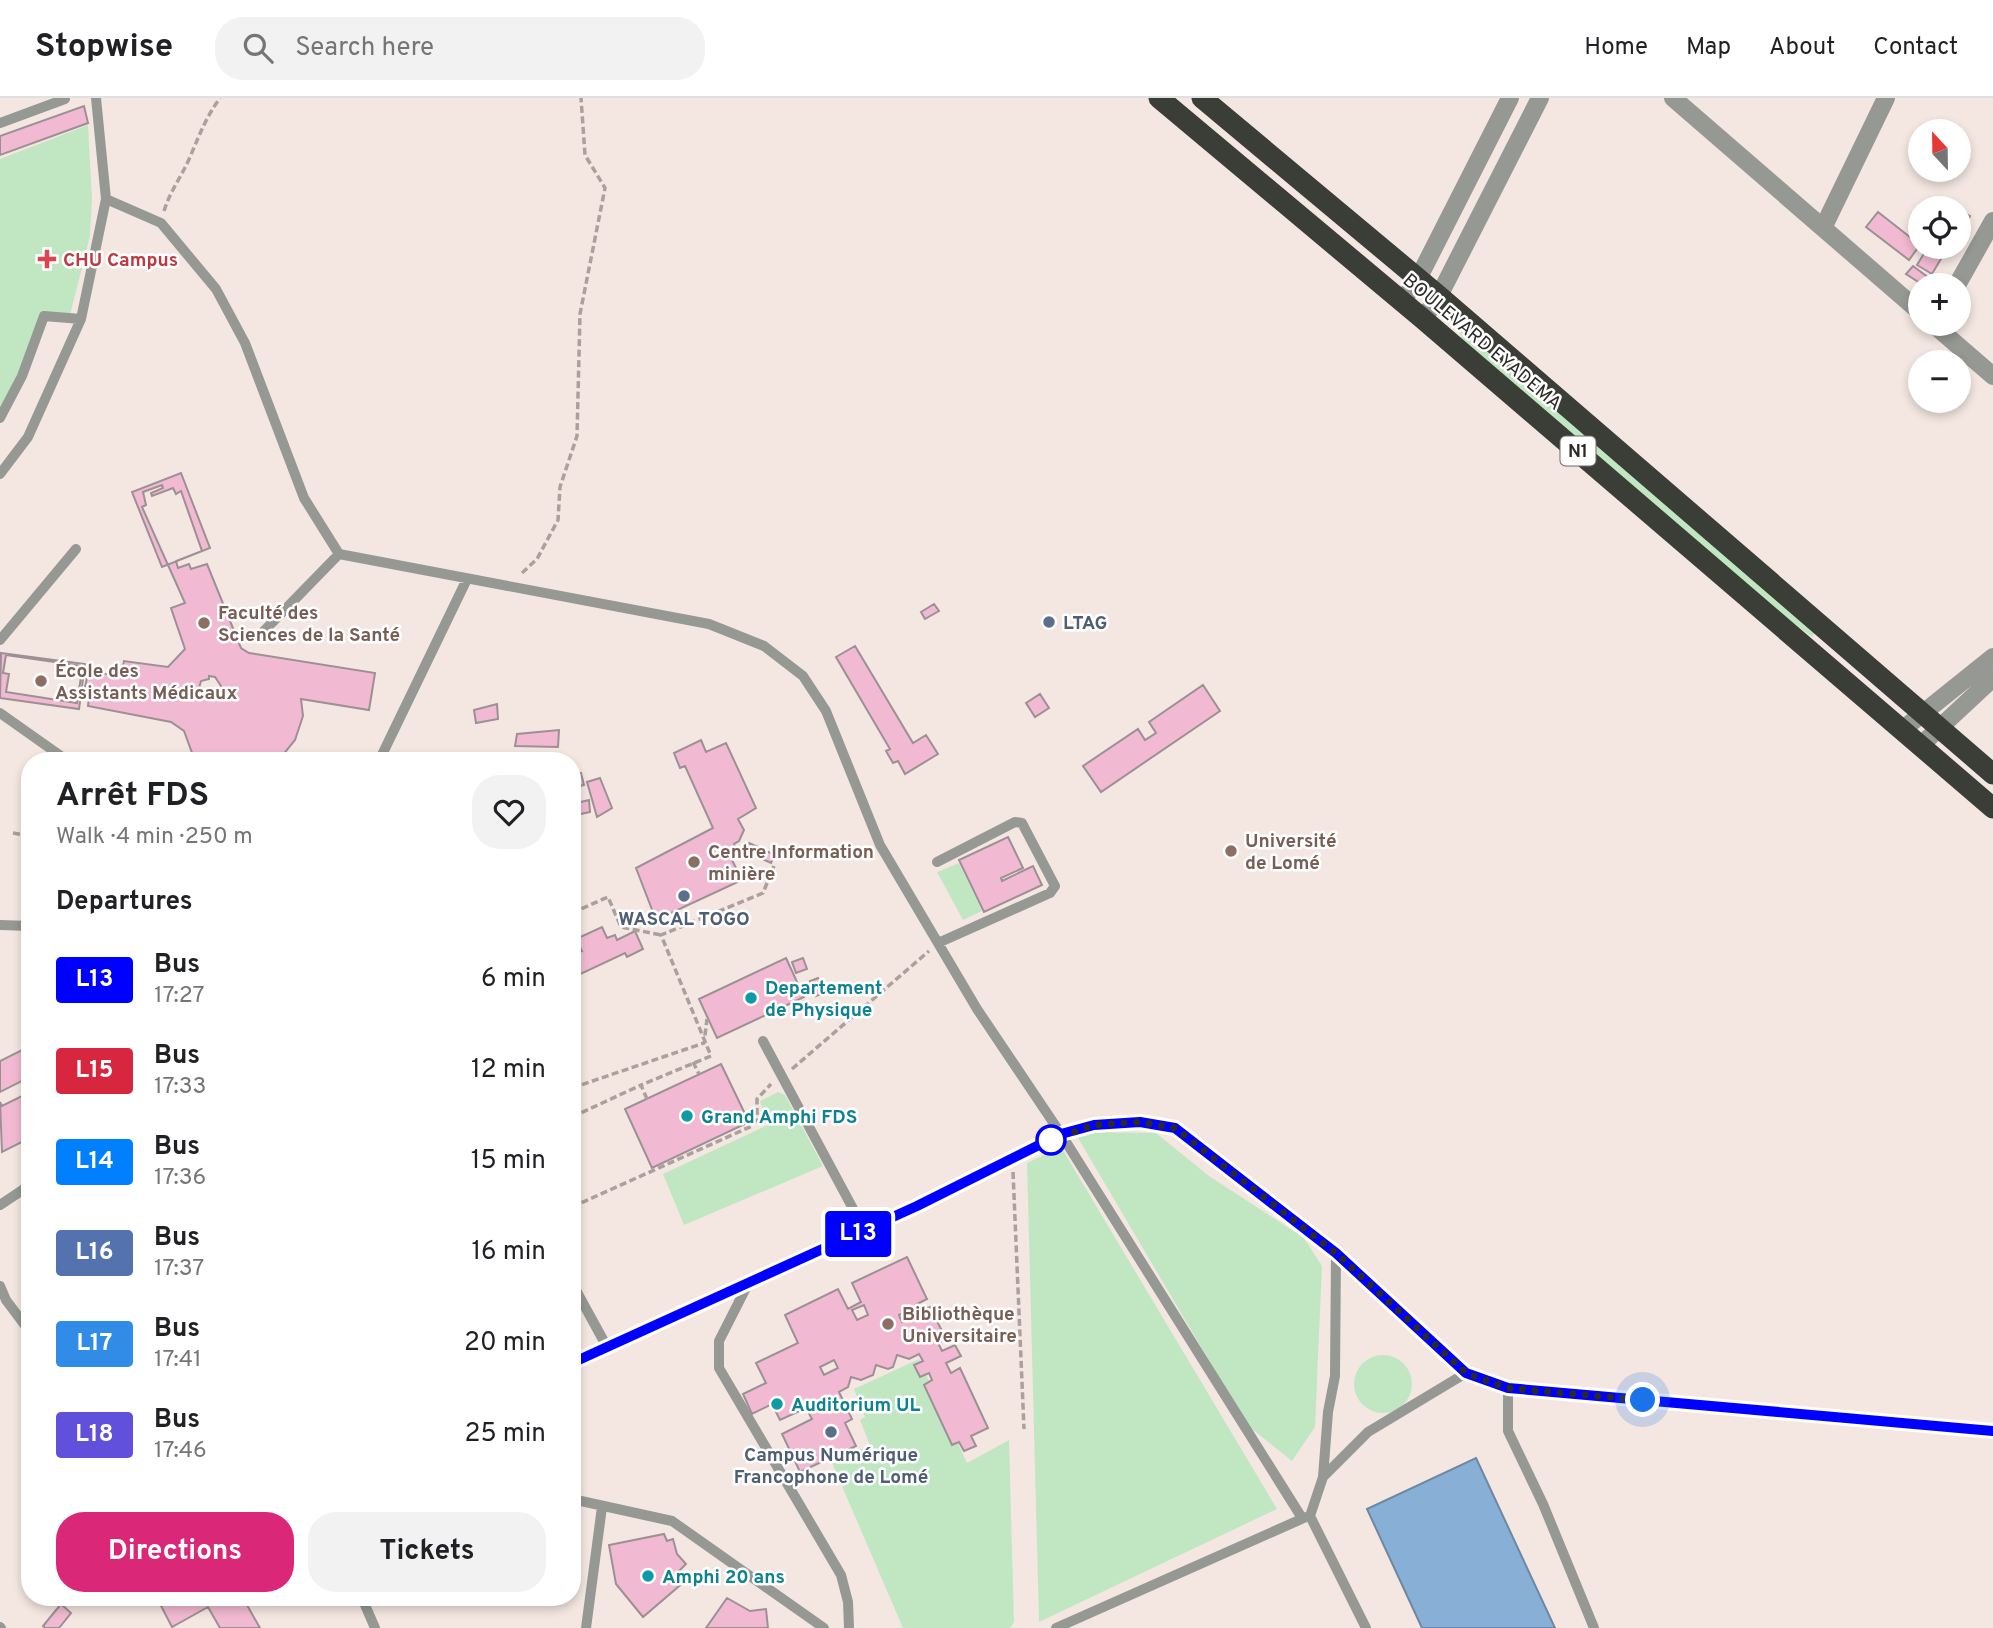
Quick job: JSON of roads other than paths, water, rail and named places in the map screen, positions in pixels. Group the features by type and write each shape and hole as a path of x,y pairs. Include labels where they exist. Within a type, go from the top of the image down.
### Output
{"highway":[{"name":"BOULEVARD EYADEMA","path":"1159,98 1402,301 1993,808"},
{"name":"BOULEVARD EYADEMA","path":"1202,98 1439,296"},
{"name":"N1","path":"1439,296 1993,774"}],"street":[{"path":"1402,301 1418,279 1510,98"},
{"path":"1423,319 1439,296 1540,98"},
{"path":"1673,98 1908,302"},
{"path":"1823,228 1886,98"},
{"path":"1964,273 1993,221"},
{"path":"1948,336 1993,376"},
{"path":"1902,730 1922,711 1993,657"},
{"path":"1920,746 1993,678"}],"lane":[{"path":"0,474 28,437 81,319 106,199 96,98"},
{"path":"0,123 65,99"},
{"path":"106,199 160,223 216,289 245,343 304,498 339,554 709,624 764,646 803,676 826,711 880,845 977,1009 1061,1134 1306,1517 1366,1628"},
{"path":"0,418 22,376 44,316 81,319"},
{"path":"0,640 76,550"},
{"path":"262,633 339,554"},
{"path":"383,752 467,579"},
{"path":"0,713 55,752"},
{"path":"937,862 1015,822 1022,822 1055,886 1050,893 938,943"},
{"path":"0,925 21,926"},
{"path":"762,1041 864,1231"},
{"path":"581,1359 750,1280 864,1231 1013,1160 1061,1134 1094,1125 1140,1122 1175,1128 1336,1253 1466,1373 1508,1388 1993,1431"},
{"path":"0,1206 21,1191"},
{"path":"1324,1477 1324,1444 1335,1376 1336,1253"},
{"path":"750,1280 719,1341 719,1368 841,1574 848,1602 849,1628"},
{"path":"0,1286 3,1302 21,1322"},
{"path":"581,1299 607,1347"},
{"path":"1056,1628 1306,1517 1324,1477 1368,1433 1466,1373"},
{"path":"1508,1388 1508,1431 1544,1504 1594,1628"},
{"path":"581,1501 672,1521 824,1628"},
{"path":"586,1628 602,1507"},
{"path":"366,1606 376,1628"}],"water":[{"path":"1476,1458 1555,1628 1422,1628 1367,1509"}],"place":[{"name":"CHU Campus","path":"47,259"},
{"name":"LTAG","path":"1049,622"},
{"name":"Faculté des Sciences de la Santé","path":"204,623"},
{"name":"École des Assistants Médicaux","path":"41,681"},
{"name":"Université de Lomé","path":"1231,851"},
{"name":"Centre Information minière","path":"694,862"},
{"name":"WASCAL TOGO","path":"684,896"},
{"name":"Departement de Physique","path":"751,998"},
{"name":"Grand Amphi FDS","path":"687,1116"},
{"name":"Bibliothèque Universitaire","path":"888,1324"},
{"name":"Auditorium UL","path":"777,1404"},
{"name":"Campus Numérique Francophone de Lomé","path":"831,1432"},
{"name":"Amphi 20 ans","path":"648,1576"}]}
